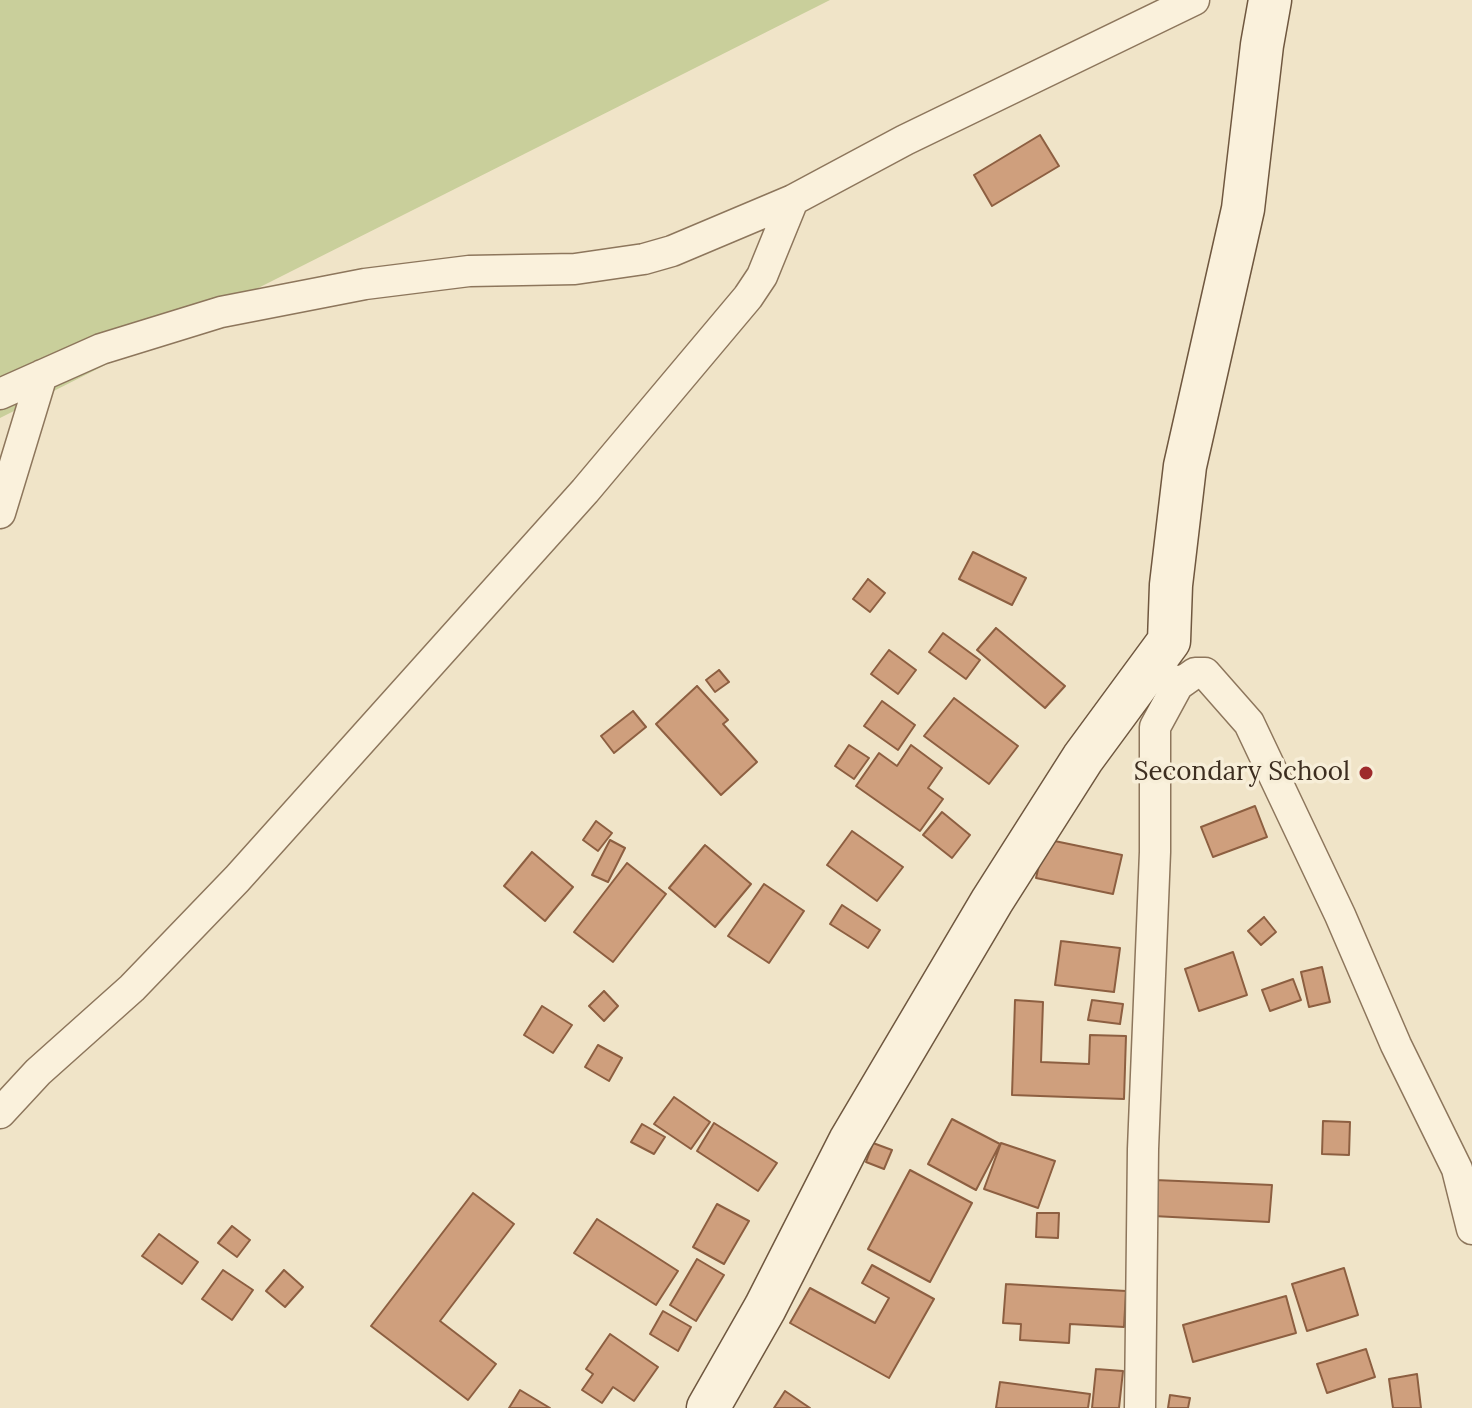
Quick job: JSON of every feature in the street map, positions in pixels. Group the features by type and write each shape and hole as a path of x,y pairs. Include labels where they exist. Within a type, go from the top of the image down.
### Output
{"main road":[{"path":"708,1408 765,1308 850,1141 984,914 1083,758 1169,641 1171,585 1185,466 1243,209 1270,0"}],"street":[{"path":"0,394 101,349 221,312 365,284 469,271 575,269 644,259 672,251 793,200 905,140 1194,0"},
{"path":"0,1113 38,1072 132,988 237,879 585,491 748,297 762,276 793,200"},
{"path":"0,513 42,375"},
{"path":"1169,641 1148,678 1180,681"},
{"path":"1180,681 1178,685 1195,673 1205,673 1249,723 1340,915 1396,1045 1457,1169 1472,1229"},
{"path":"1140,1408 1143,1149 1155,852 1155,727 1180,681"}],"green space":[{"path":"0,0 830,0 0,418"}],"building":[{"path":"1040,135 1059,166 992,206 974,175"},
{"path":"973,552 1026,578 1012,605 959,579"},
{"path":"868,579 885,593 870,612 853,599"},
{"path":"996,628 1065,686 1045,708 977,650"},
{"path":"943,633 980,660 966,679 929,652"},
{"path":"889,650 916,670 898,694 871,674"},
{"path":"719,670 729,682 715,692 706,680"},
{"path":"697,686 728,720 723,724 757,762 721,795 656,724"},
{"path":"954,698 1018,746 989,784 924,736"},
{"path":"882,701 915,725 898,750 864,726"},
{"path":"633,711 646,727 614,753 601,736"},
{"path":"849,745 869,758 854,779 835,766"},
{"path":"911,745 942,768 928,788 943,799 920,831 856,786 879,753 897,766"},
{"path":"1255,806 1267,837 1213,857 1201,827"},
{"path":"942,812 970,835 952,858 923,835"},
{"path":"596,821 612,833 598,851 583,840"},
{"path":"852,831 903,867 877,901 827,865"},
{"path":"1045,839 1122,855 1113,894 1036,878"},
{"path":"610,840 625,848 608,882 592,875"},
{"path":"705,845 751,884 715,927 669,888"},
{"path":"532,852 573,887 545,921 504,886"},
{"path":"627,863 666,894 613,962 574,932"},
{"path":"764,884 804,911 769,963 728,936"},
{"path":"842,905 880,930 868,948 830,924"},
{"path":"1264,917 1276,932 1261,945 1248,931"},
{"path":"1061,941 1120,948 1114,992 1055,985"},
{"path":"1233,952 1247,995 1199,1011 1185,969"},
{"path":"1322,967 1330,1002 1309,1007 1301,972"},
{"path":"1293,979 1301,1000 1270,1011 1262,990"},
{"path":"604,991 618,1006 604,1021 589,1006"},
{"path":"1015,1000 1043,1002 1041,1062 1089,1064 1090,1035 1126,1036 1124,1099 1012,1095"},
{"path":"1092,1000 1123,1004 1120,1024 1088,1020"},
{"path":"542,1006 572,1025 553,1053 524,1035"},
{"path":"598,1045 622,1058 609,1081 585,1067"},
{"path":"674,1097 710,1122 691,1149 654,1124"},
{"path":"952,1119 1000,1144 976,1190 928,1164"},
{"path":"1323,1121 1350,1122 1349,1155 1322,1154"},
{"path":"714,1123 777,1163 758,1191 697,1151"},
{"path":"642,1124 665,1137 654,1154 631,1142"},
{"path":"873,1143 892,1150 884,1169 866,1162"},
{"path":"1001,1143 1055,1161 1038,1208 984,1189"},
{"path":"910,1170 972,1203 930,1282 868,1249"},
{"path":"1155,1180 1272,1185 1269,1222 1153,1216"},
{"path":"473,1193 514,1224 440,1321 496,1364 468,1400 371,1326"},
{"path":"717,1204 749,1221 724,1264 693,1247"},
{"path":"1037,1213 1059,1213 1058,1238 1036,1237"},
{"path":"597,1219 678,1271 656,1305 574,1253"},
{"path":"232,1226 250,1240 237,1257 218,1243"},
{"path":"159,1234 198,1262 182,1284 142,1256"},
{"path":"697,1259 724,1275 696,1321 670,1305"},
{"path":"872,1265 934,1299 889,1378 790,1323 810,1288 875,1323 889,1298 862,1283"},
{"path":"1344,1268 1358,1315 1307,1331 1292,1284"},
{"path":"223,1270 253,1290 232,1320 202,1299"},
{"path":"284,1270 303,1287 285,1307 266,1291"},
{"path":"1006,1284 1126,1291 1124,1327 1070,1324 1069,1343 1020,1340 1021,1324 1003,1323"},
{"path":"1286,1296 1296,1333 1193,1362 1183,1325"},
{"path":"663,1311 691,1327 678,1351 650,1334"},
{"path":"610,1334 658,1367 634,1401 613,1387 602,1403 582,1390 593,1374 586,1369"},
{"path":"1366,1349 1375,1377 1327,1393 1317,1364"},
{"path":"1096,1369 1123,1371 1119,1408 1092,1408"},
{"path":"1417,1374 1421,1408 1393,1408 1389,1379"},
{"path":"1000,1382 1090,1394 1088,1408 996,1408"},
{"path":"520,1390 550,1408 509,1408"},
{"path":"785,1391 810,1408 774,1408"},
{"path":"1170,1395 1190,1398 1188,1408 1168,1408"}],"place":[{"name":"Secondary School","path":"1366,773"}]}
